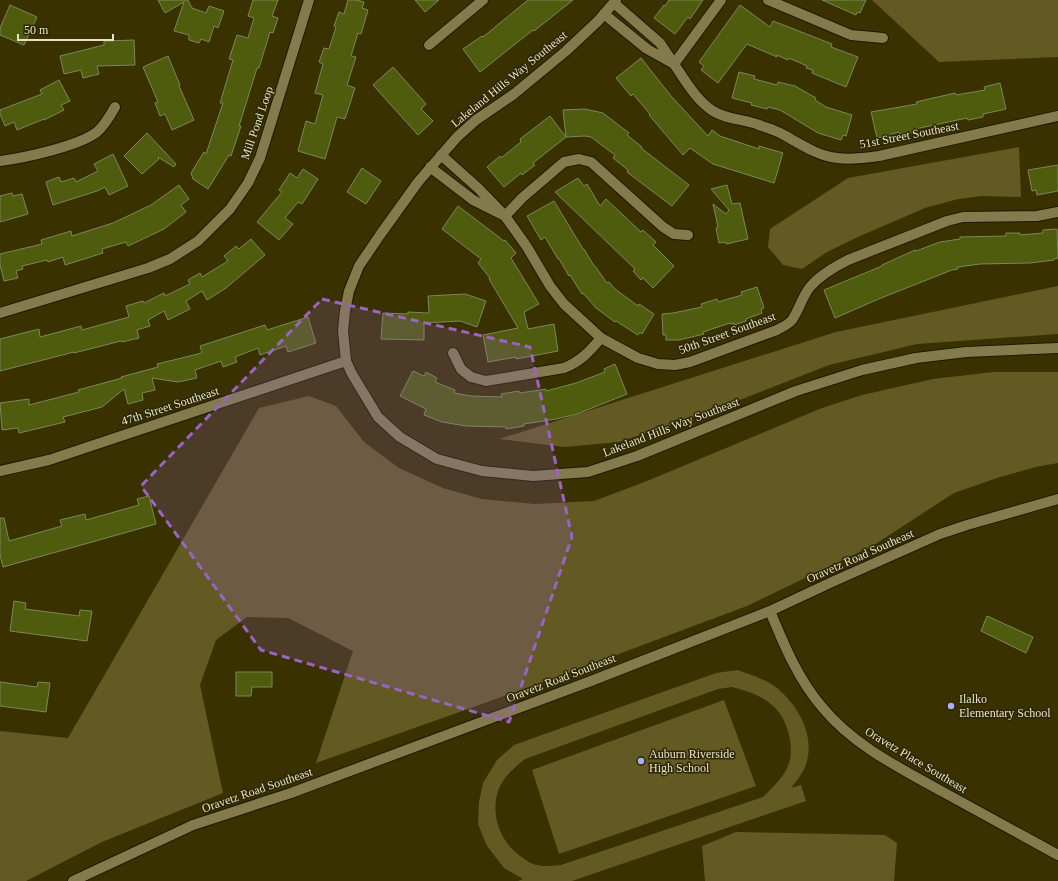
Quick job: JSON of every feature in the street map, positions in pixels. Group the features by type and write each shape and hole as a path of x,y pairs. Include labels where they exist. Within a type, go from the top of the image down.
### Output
{"street":[{"name":"Mill Pond Loop","path":"0,313 148,268 170,259 198,241 230,209 248,183 260,158 309,0"},
{"path":"429,45 483,0"},
{"path":"674,64 721,0"},
{"path":"768,0 851,35 883,38"},
{"name":"51st Street Southeast","path":"615,1 660,43 691,89 702,102 713,111 727,117 757,124 780,133 820,154 836,158 857,159 879,156 1058,116"},
{"name":"Lakeland Hills Way Southeast","path":"615,1 604,14 566,51 514,94 476,120 457,137 430,168 359,266 349,291 345,311 344,331 346,361 352,374 378,417 400,437 437,459 482,471 533,476 588,472 638,456 796,391 862,370 916,358 966,352 995,349 1058,348"},
{"name":"51st Street Southeast","path":"604,14 647,49 674,64"},
{"path":"0,161 45,152 92,136 105,123 115,107"},
{"name":"50th Street Southeast","path":"441,155 478,188 505,216 527,247 550,286 564,304 601,338 638,358 658,364 675,365 690,362 777,330 792,320 809,288 815,281 836,266 946,221 963,217 1037,216 1058,212"},
{"path":"505,216 522,198 564,162 579,159 591,162 663,227 674,234 688,235"},
{"name":"50th Street Southeast","path":"430,168 473,200 505,216"},
{"path":"452,353 461,369 471,377 486,381 564,368 573,365 584,357 601,338"},
{"name":"Lakeland Hills Way Southeast","path":"1035,349 1058,353"},
{"name":"47th Street Southeast","path":"0,471 49,460 346,361"},
{"name":"Oravetz Road Southeast","path":"73,881 193,825 292,793 591,681 770,611 940,534 1058,499"},
{"name":"Oravetz Place Southeast","path":"770,611 785,648 801,679 821,707 844,731 902,769 1058,855"}],"highlighted area":[{"path":"322,299 530,347 572,537 509,722 261,650 141,486"}],"shaded area":[{"path":"872,0 1058,0 1058,57 939,62"},
{"path":"1019,147 1021,197 982,196 958,199 925,208 827,252 802,269 783,265 768,247 770,229 848,178"},
{"path":"1058,286 1058,334 917,344 829,365 704,414 619,442 565,447 499,439 836,332"},
{"path":"993,372 1058,372 1058,463 1036,467 1000,477 954,493 874,545 747,606 552,679 316,763 353,651 288,618 247,617 216,640 200,685 223,793 102,842 26,881 0,881 0,731 68,738 259,408 309,396 336,406 364,442 399,468 443,488 482,499 535,504 594,501 647,481 822,408 862,395 933,379"},
{"path":"738,670 773,685 792,703 806,730 809,751 804,768 791,788 801,785 806,801 572,881 518,881 523,879 504,868 487,846 478,824 479,802 483,783 497,760 514,745 716,673","holes":["732,687 760,697 775,708 786,724 790,738 791,753 787,768 778,781 763,797 561,865 543,866 532,864 515,852 503,837 499,829 495,810 498,791 506,777 525,759 718,689"]},
{"path":"724,700 756,786 559,854 532,770"},
{"path":"736,832 885,835 897,843 894,881 705,881 702,846"}],"building":[{"path":"158,0 188,0 192,8 206,13 209,6 224,11 218,28 214,26 209,42 201,39 199,43 189,40 189,35 174,31 184,2 165,13"},
{"path":"253,0 278,0 272,16 278,18 273,33 270,32 259,68 257,68 231,156 229,155 208,189 193,179 191,173 204,152 206,154 223,103 220,103 233,60 229,59 237,35 248,38 254,18 248,16"},
{"path":"348,0 364,2 362,8 368,10 361,34 358,33 351,56 356,57 347,85 355,88 345,119 337,117 325,159 298,151 306,121 315,124 323,95 315,93 323,64 319,62 324,48 329,49 339,12 344,14"},
{"path":"415,0 439,0 425,12"},
{"path":"528,0 573,0 480,72 463,49 482,36 483,37"},
{"path":"669,0 703,0 690,19 688,17 675,34 654,18"},
{"path":"822,0 866,0 860,13 857,12 856,15"},
{"path":"10,5 37,17 24,45 0,35 0,28"},
{"path":"740,5 770,27 773,21 832,44 831,47 858,57 846,87 812,73 813,70 806,68 807,66 789,58 788,60 777,55 777,57 747,44 718,83 701,70 704,66 699,62"},
{"path":"134,40 135,65 97,66 99,74 83,78 81,70 64,74 60,56 104,45 104,41"},
{"path":"168,56 194,120 172,130 165,114 160,116 155,103 158,102 143,67"},
{"path":"641,58 671,96 708,136 712,130 720,136 759,149 759,146 783,153 774,183 713,164 690,148 683,155 633,94 631,96 616,78"},
{"path":"393,67 426,104 421,109 433,121 418,135 373,85"},
{"path":"739,72 755,76 754,79 777,85 778,82 795,86 816,98 815,100 826,107 852,115 846,136 843,135 841,140 818,133 780,110 768,107 767,109 751,105 752,103 732,98"},
{"path":"59,80 70,101 61,105 64,110 44,120 17,130 14,122 5,126 0,110 42,94 40,90"},
{"path":"1000,83 1006,109 983,114 983,117 968,120 967,118 915,129 915,132 900,135 899,132 877,138 871,112 917,104 916,102 955,93 956,95 985,90 984,87"},
{"path":"585,109 603,113 629,133 627,135 642,147 641,148 689,185 672,206 627,172 628,170 613,158 615,155 591,137 566,137 563,110"},
{"path":"550,116 566,137 533,163 535,165 522,175 521,173 504,187 487,167 521,142 520,139"},
{"path":"147,133 176,164 174,167 158,157 159,159 142,174 124,156"},
{"path":"113,154 128,186 109,195 105,187 53,205 46,182 59,177 61,182 74,178 76,182 98,171 94,164"},
{"path":"1058,165 1058,191 1037,195 1036,190 1032,191 1028,170"},
{"path":"362,168 381,181 366,204 347,192"},
{"path":"303,169 318,179 302,204 298,202 285,218 293,224 279,240 257,222 282,192 279,190 290,173 297,178"},
{"path":"578,178 584,186 587,184 600,206 606,199 641,232 643,230 656,242 653,245 674,266 653,288 643,278 641,280 633,271 635,269 555,192"},
{"path":"179,185 189,199 181,205 186,212 164,229 128,246 126,242 102,249 103,253 65,265 63,257 48,262 47,260 22,266 23,269 16,271 18,278 4,281 0,265 0,254 42,244 41,240 71,231 72,236 113,223 151,205"},
{"path":"727,185 732,204 740,203 748,239 726,244 726,242 719,243 716,228 718,227 713,204 726,214 729,210 711,189"},
{"path":"12,193 13,196 22,194 28,214 0,222 0,196"},
{"path":"554,201 583,249 607,283 609,282 615,289 638,306 639,304 654,314 642,334 640,332 638,335 616,321 615,322 596,308 583,293 582,294 570,275 569,276 545,237 541,240 527,216"},
{"path":"458,206 504,241 505,240 516,253 511,258 539,304 524,312 528,329 554,324 558,351 516,359 516,357 488,362 483,335 518,328 489,279 490,278 478,263 481,259 442,229"},
{"path":"1057,229 1058,258 1054,260 1030,263 980,264 958,267 958,269 881,298 835,318 824,290 882,266 915,250 916,251 940,242 960,239 960,237 1006,236 1006,233 1020,233 1020,235 1043,233 1043,230"},
{"path":"251,239 265,255 226,288 207,300 202,291 186,301 190,309 168,320 164,311 148,320 150,326 137,330 139,338 74,352 0,371 0,339 39,329 40,337 81,326 82,330 129,317 126,306 143,301 144,303 164,293 165,296 190,284 188,280 200,273 202,277 228,261 224,256 236,246 239,249"},
{"path":"757,287 764,308 761,309 762,313 734,325 734,323 730,323 703,332 704,334 679,340 666,340 666,335 663,335 662,314 702,307 701,304 717,299 718,302 742,295 741,292"},
{"path":"465,294 486,301 477,327 460,321 424,323 424,340 381,339 383,313 429,313 428,296"},
{"path":"308,317 316,343 288,352 286,346 260,355 258,348 235,357 237,362 223,367 221,361 195,370 197,378 178,382 152,378 155,390 142,393 143,400 128,404 124,389 102,407 63,417 65,422 19,433 18,428 2,430 0,403 29,399 29,405 79,392 78,390 158,367 157,364 202,353 200,346 265,325 267,330"},
{"path":"615,364 627,394 577,414 506,429 506,427 466,426 442,422 424,415 426,409 400,396 413,371 424,376 426,372 437,378 435,382 455,390 454,393 471,396 502,397 501,394 546,389 546,391 576,383 605,372 604,369"},
{"path":"149,496 156,524 3,567 0,555 0,518 4,518 9,541 62,526 60,520 85,514 86,520 139,505 137,499"},
{"path":"14,601 26,603 25,609 79,616 80,610 92,611 87,641 10,631"},
{"path":"987,616 1033,637 1026,653 981,631"},
{"path":"236,672 272,672 272,687 252,687 251,696 236,696"},
{"path":"0,682 37,687 38,682 50,683 46,712 0,706"}],"place":[{"name":"Ilalko Elementary School","path":"951,706"},
{"name":"Auburn Riverside High School","path":"641,761"}]}
